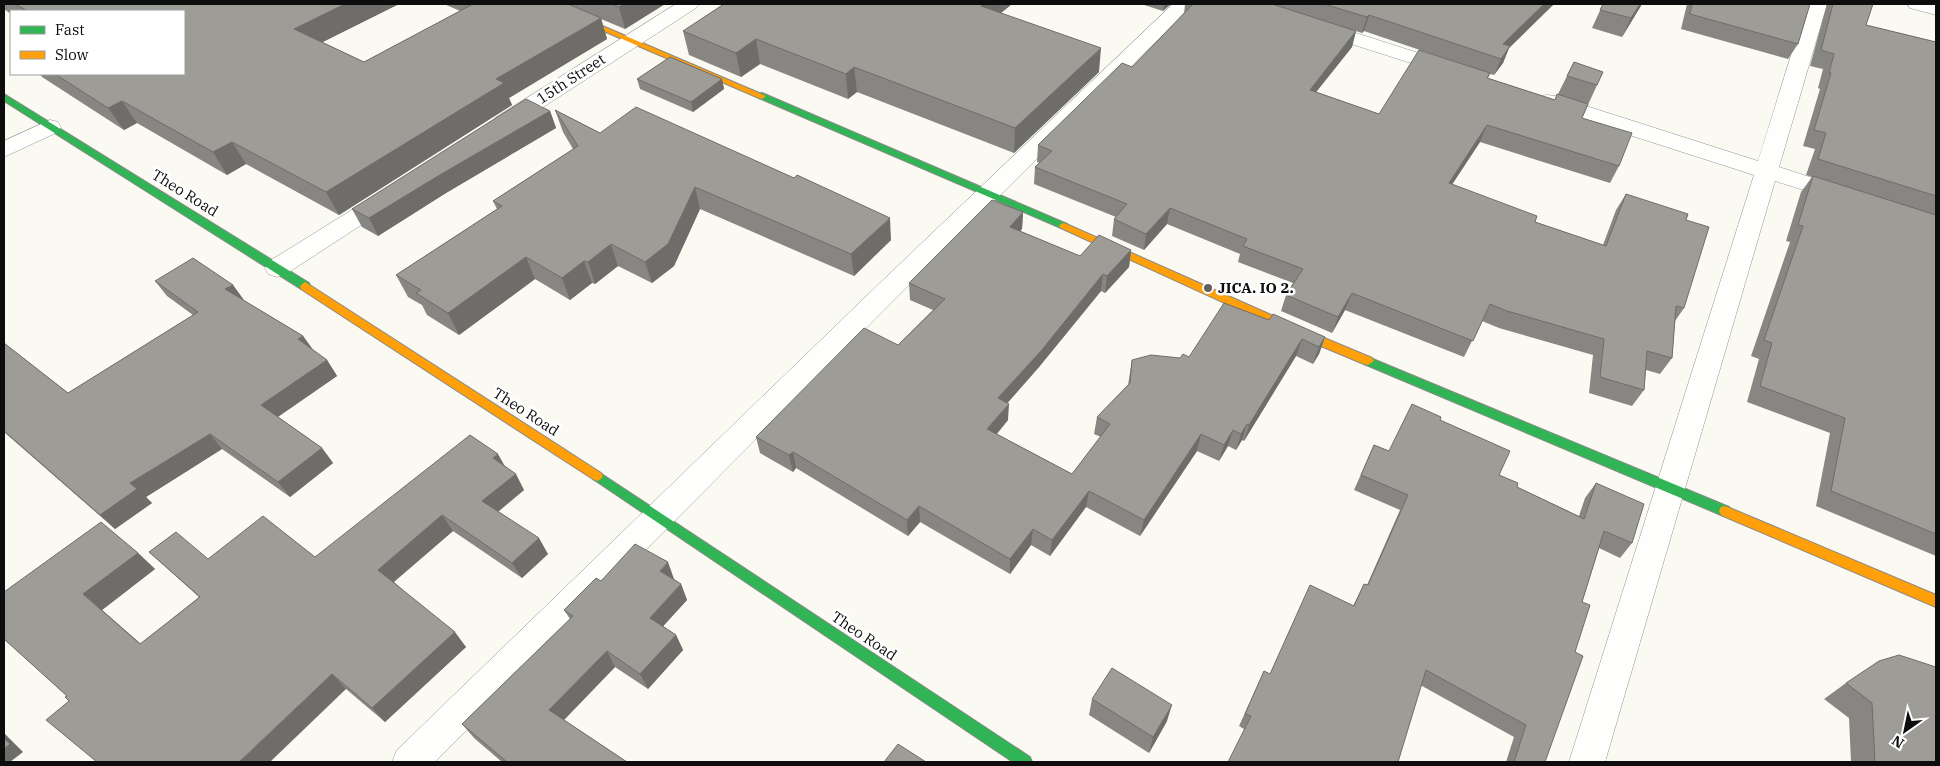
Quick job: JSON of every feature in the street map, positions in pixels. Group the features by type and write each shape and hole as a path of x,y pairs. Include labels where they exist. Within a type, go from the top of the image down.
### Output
{"street":[{"path":"545,4 987,191 1294,330 1670,487 1936,601"},
{"name":"15th Street","path":"489,132 689,4"},
{"path":"410,762 660,518 987,191 1184,4"},
{"path":"1246,4 1473,77"},
{"path":"1588,762 1817,4"},
{"path":"1917,4 1936,9"},
{"path":"1530,95 1861,202"},
{"name":"Theo Road","path":"4,97 50,128 277,268 660,518 1025,762"},
{"path":"4,150 50,128"},
{"path":"277,268 407,185"}],"building":[{"path":"15,4 345,4 294,29 364,62 473,4 568,4 601,18 496,79 504,83 326,192 232,142 213,152 122,101 108,108 57,75 185,75 185,10 26,10"},
{"path":"611,4 624,4 619,7"},
{"path":"724,4 984,4 981,6 1101,48 1015,128 854,67 846,74 756,39 736,53 683,31"},
{"path":"1193,4 1272,4 1356,31 1310,90 1379,114 1419,50 1490,73 1487,78 1555,100 1557,94 1588,104 1582,118 1632,133 1619,166 1487,125 1449,183 1537,216 1535,222 1606,246 1626,194 1688,214 1686,220 1709,227 1684,308 1676,306 1672,358 1647,351 1644,390 1600,377 1604,339 1507,311 1490,304 1473,341 1352,293 1338,317 1286,295 1303,269 1243,246 1247,239 1170,208 1146,234 1114,219 1127,204 1035,167 1052,151 1038,145 1122,63 1132,67"},
{"path":"1324,4 1544,4 1503,44 1510,46 1501,59 1369,15 1367,17"},
{"path":"1603,4 1640,4 1631,18 1600,10"},
{"path":"1692,4 1810,4 1798,44 1690,14"},
{"path":"1833,4 1873,4 1866,25 1936,42 1936,196 1818,159 1826,133 1814,130 1831,73 1829,73 1834,54 1821,50"},
{"path":"670,57 722,79 691,102 637,79"},
{"path":"1574,62 1603,72 1597,85 1567,76"},
{"path":"526,99 550,111 369,218 352,209"},
{"path":"636,107 794,178 797,175 890,218 851,254 695,187 668,244 645,262 611,244 588,262 584,261 562,278 526,257 448,313 416,293 421,290 396,275 502,206 493,201 578,146 555,110 600,133"},
{"path":"1813,176 1936,215 1936,534 1831,491 1845,418 1760,386 1772,343 1764,340 1803,226 1798,225"},
{"path":"992,200 1023,212 1010,227 1080,256 1099,235 1131,250 1107,276 1103,274 1041,351 998,398 1009,404 987,429 1072,474 1110,424 1097,417 1130,383 1132,360 1151,355 1180,358 1183,354 1189,357 1224,303 1269,320 1273,314 1325,337 1319,347 1302,339 1249,425 1247,424 1241,434 1233,430 1224,445 1201,434 1144,520 1089,491 1052,540 1033,529 1010,559 919,506 907,520 793,452 789,455 756,437 864,328 898,345 945,299 909,283"},
{"path":"193,258 233,285 225,289 303,336 298,339 327,360 261,405 322,448 278,482 210,434 130,483 137,489 100,515 4,431 4,343 68,393 198,312 155,281"},
{"path":"1412,404 1441,417 1440,420 1510,451 1499,475 1518,483 1517,487 1584,519 1596,483 1644,504 1632,543 1604,531 1582,602 1590,605 1575,652 1583,656 1545,762 1514,762 1526,725 1426,670 1398,762 1228,762 1251,716 1245,714 1264,671 1270,674 1310,585 1354,606 1364,584 1368,585 1408,495 1361,475 1374,445 1389,451"},
{"path":"470,435 498,454 493,458 516,474 482,501 539,538 512,563 442,515 378,570 455,632 372,708 332,674 239,762 97,762 46,720 69,701 65,697 67,696 4,639 4,592 101,522 138,553 83,594 140,644 200,597 149,552 176,532 208,559 263,516 315,557"},
{"path":"635,544 668,562 660,571 681,584 650,618 676,635 640,674 607,651 549,710 627,762 507,762 462,724 573,616 564,610 596,578 601,581"},
{"path":"1899,655 1936,667 1936,762 1875,762 1872,703 1846,683 1879,661"},
{"path":"1112,668 1172,705 1153,737 1092,699"},
{"path":"4,738 10,744 4,749"},
{"path":"898,744 926,762 884,762"}],"traffic: fast":[{"path":"762,96 1064,226"},
{"path":"4,97 305,286"},
{"path":"1368,361 1725,511"},
{"path":"597,476 1025,762"}],"traffic: slow":[{"path":"545,4 762,96"},
{"path":"1064,226 1294,330 1368,361"},
{"path":"305,286 597,476"},
{"path":"1725,511 1936,601"}],"place":[{"name":"JICA. IO 2.","path":"1208,288"}]}
